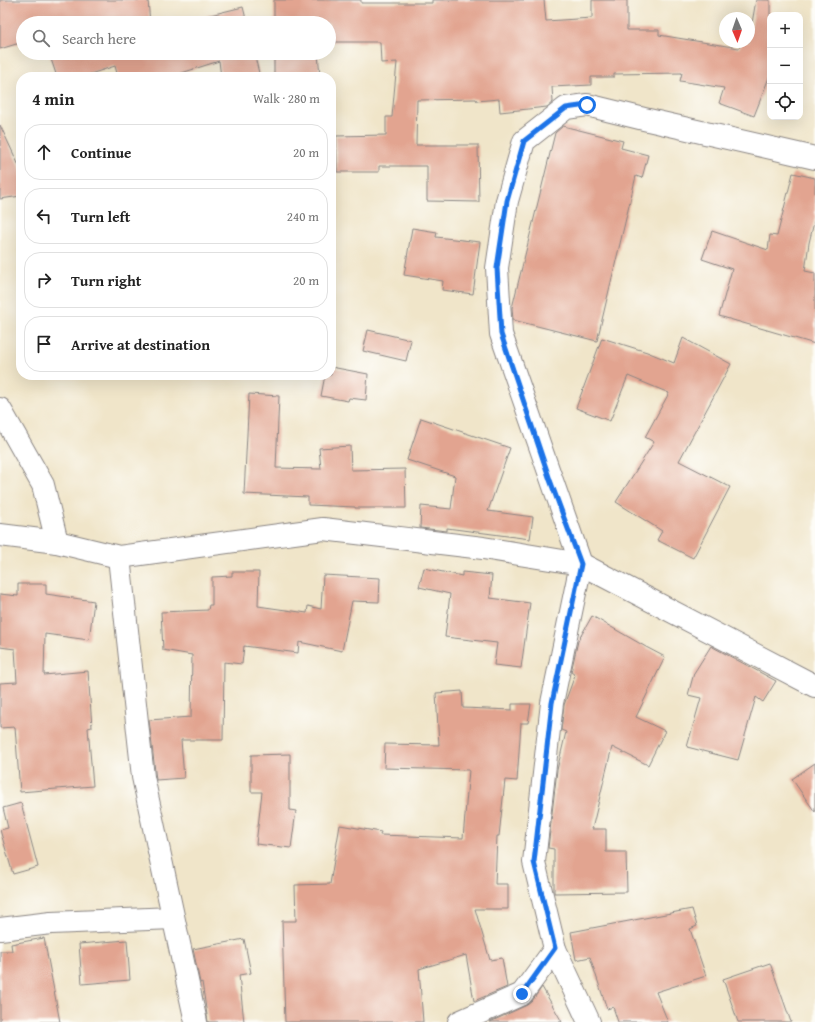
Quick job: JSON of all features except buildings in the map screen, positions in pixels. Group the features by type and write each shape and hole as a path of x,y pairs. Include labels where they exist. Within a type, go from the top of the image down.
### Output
{"street":[{"path":"589,1022 555,948 534,862 552,703 581,564 550,480 501,334 497,268 507,201 524,141 566,108 587,105 644,120 815,158"},
{"path":"0,409 43,486 57,542"},
{"path":"0,535 57,542 119,557 323,529 483,548 581,564 815,686"},
{"path":"119,557 143,777 196,1022"},
{"path":"0,929 51,923 173,918"},
{"path":"460,1022 522,994 555,948"}],"route":[{"path":"522,994 555,948 534,862 552,703 581,564 550,480 501,334 497,268 507,201 524,141 566,108 587,105"}]}
